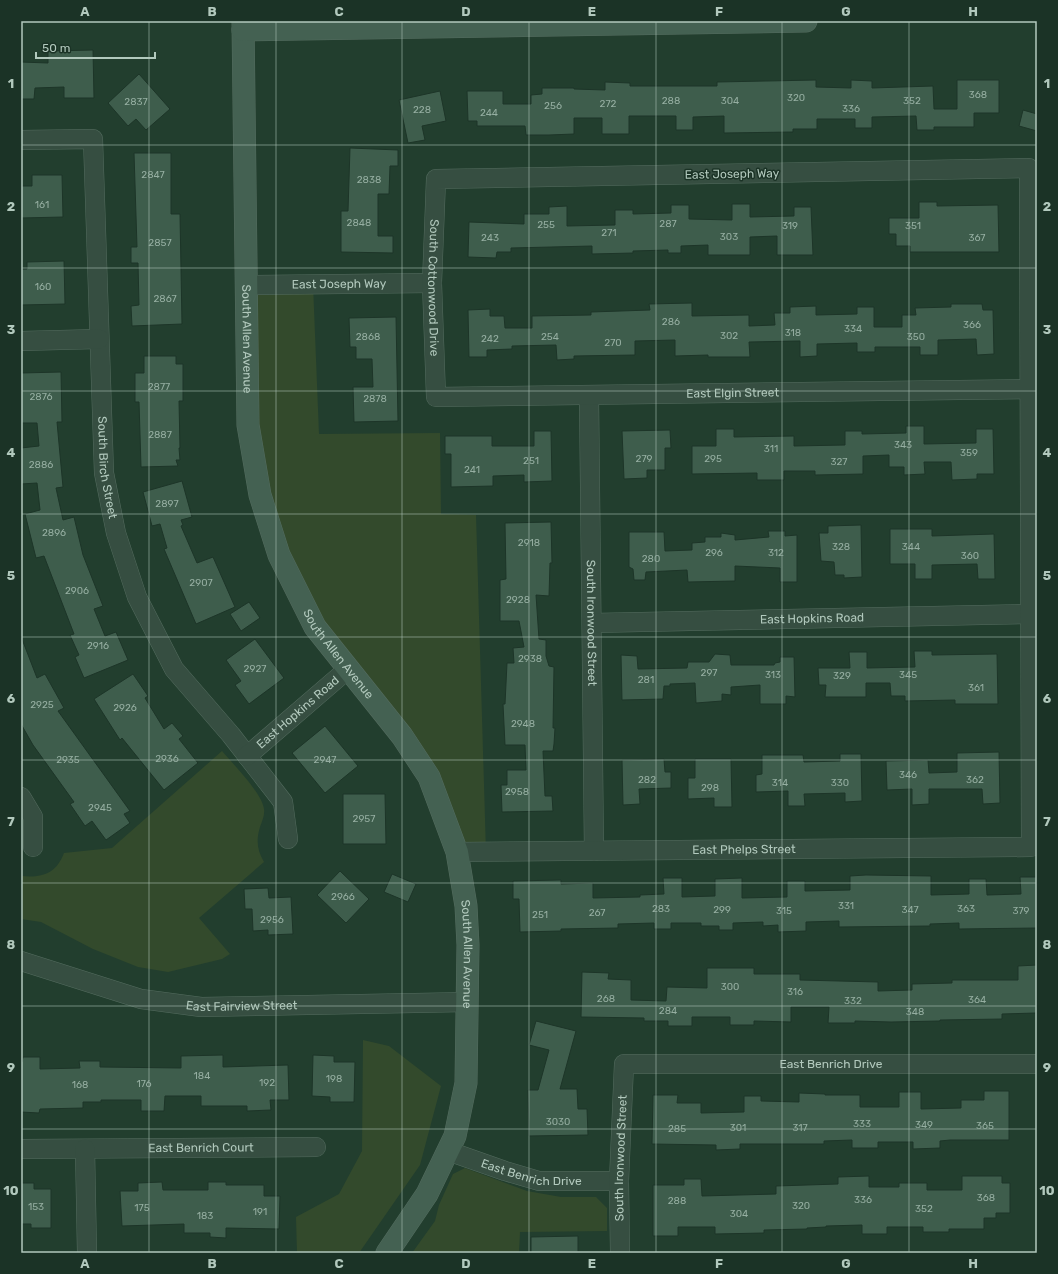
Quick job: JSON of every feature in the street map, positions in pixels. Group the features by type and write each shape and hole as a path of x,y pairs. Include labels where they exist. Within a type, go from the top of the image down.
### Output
{"street":[{"path":"243,25 806,21"},
{"name":"South Allen Avenue","path":"243,25 248,425 260,495 279,556 315,627 402,736 429,776 457,852 466,906 468,945 466,1083 455,1136 427,1194 387,1253"},
{"name":"South Birch Street","path":"21,140 93,139 98,339 104,473 116,532 137,597 174,669 231,735 283,802 288,839"},
{"name":"East Joseph Way","path":"436,179 1029,168 1031,389"},
{"name":"South Cottonwood Drive","path":"436,179 432,283 436,397"},
{"name":"East Joseph Way","path":"246,285 432,283"},
{"path":"21,341 98,339"},
{"path":"1031,389 1032,614"},
{"name":"East Elgin Street","path":"436,397 1031,389"},
{"name":"South Ironwood Street","path":"589,396 594,851"},
{"name":"East Hopkins Road","path":"592,623 1032,614"},
{"name":"East Phelps Street","path":"457,852 1031,847 1032,614"},
{"name":"East Hopkins Road","path":"247,756 348,669"},
{"path":"21,797 33,817 33,847"},
{"name":"East Fairview Street","path":"21,960 141,999 201,1007 468,1002"},
{"name":"South Ironwood Street","path":"620,1253 618,1181 624,1064"},
{"name":"East Benrich Drive","path":"624,1064 1037,1064"},
{"name":"East Benrich Court","path":"85,1149 316,1147"},
{"path":"21,1149 85,1149 87,1253"},
{"name":"East Benrich Drive","path":"448,1151 504,1172 539,1181 618,1181"}],"green space":[{"path":"313,284 319,434 440,433 441,514 476,515 486,852 457,852 445,817 315,627 260,495 246,285"},
{"path":"222,751 253,787 262,802 264,809 258,841 260,853 264,862 199,918 230,954 222,959 168,972 138,967 93,949 41,922 21,919 21,876 35,876 47,873 57,866 64,853 112,848"},
{"path":"363,1040 389,1046 441,1086 420,1165 359,1253 297,1253 296,1217 339,1194 362,1151"},
{"path":"465,1168 527,1191 561,1197 596,1197 607,1208 607,1231 520,1232 519,1253 412,1253 435,1221 439,1205 453,1174"}],"building":[{"path":"93,50 94,98 64,98 64,87 35,88 34,99 21,99 21,62 48,63 48,51"},
{"path":"139,74 170,109 146,130 136,119 128,126 108,103"},
{"path":"816,80 816,87 851,88 851,80 872,81 872,88 933,86 934,109 957,109 957,80 999,80 999,113 974,113 974,127 934,127 934,130 917,130 916,116 872,117 872,128 855,128 855,119 817,119 817,129 793,129 793,132 724,133 724,116 693,117 693,130 676,130 676,116 629,116 629,134 602,134 602,118 574,118 574,134 549,135 526,135 525,126 477,126 477,121 468,121 467,91 503,91 503,104 531,104 531,95 542,94 542,88 605,90 605,82 630,83 630,86 717,86 717,82"},
{"path":"440,91 446,121 422,126 425,140 408,143 399,100"},
{"path":"1023,110 1037,114 1037,131 1019,126"},
{"path":"350,148 398,150 398,166 390,166 389,194 378,194 378,236 393,236 393,253 341,252 341,211 348,211"},
{"path":"134,153 171,153 171,214 180,214 182,324 132,326 131,306 139,305 138,263 131,263 131,247 137,247"},
{"path":"32,175 62,175 63,217 21,218 21,186 32,186"},
{"path":"919,202 937,202 937,206 998,205 999,252 910,252 910,246 896,246 896,234 889,234 889,218 919,218"},
{"path":"732,204 750,204 750,217 794,216 794,207 811,207 813,255 777,255 777,236 750,237 750,255 708,255 708,245 681,246 681,253 668,253 668,250 592,254 592,246 511,248 511,252 497,252 496,258 468,257 469,222 524,224 524,214 549,214 549,207 567,206 567,226 615,225 615,210 633,210 633,214 671,213 671,205 689,205 689,219 732,220"},
{"path":"64,261 65,304 21,305 21,269 27,269 27,262"},
{"path":"692,303 692,316 749,315 749,326 775,325 774,313 790,313 790,307 816,306 816,315 857,314 857,307 874,307 874,327 902,327 902,315 916,315 915,308 951,307 951,304 982,304 983,310 993,310 994,354 977,355 976,339 938,340 938,355 920,355 920,347 875,347 875,352 857,352 857,343 817,344 817,356 800,357 800,341 749,342 750,357 708,357 708,355 675,356 675,340 635,341 635,355 574,356 574,359 557,360 556,345 512,346 512,349 487,350 487,357 469,357 468,310 490,309 490,316 504,316 505,328 532,328 532,316 591,315 591,312 650,310 649,304"},
{"path":"396,317 398,421 354,422 353,387 373,387 372,359 356,359 356,347 350,347 349,318"},
{"path":"144,356 176,356 176,364 183,364 183,401 179,401 180,460 176,460 178,466 141,467 139,402 135,402 135,373 144,373"},
{"path":"61,372 62,422 57,422 63,487 56,488 63,520 74,517 83,555 103,606 94,609 105,636 116,632 128,660 84,678 75,657 79,655 70,635 74,634 44,556 36,558 25,514 40,510 37,483 21,484 21,448 39,446 37,423 21,423 21,373"},
{"path":"906,426 924,426 924,444 976,443 976,429 993,429 994,474 977,474 977,479 952,480 951,462 924,462 925,474 904,475 904,467 889,467 889,455 863,456 863,474 815,475 815,471 784,471 784,480 757,480 757,473 692,474 692,446 716,446 716,429 734,429 734,437 794,436 794,446 845,445 845,431 862,431 862,434 906,433"},
{"path":"670,430 671,448 665,448 665,470 647,470 647,478 624,479 622,431"},
{"path":"534,431 551,431 552,481 524,482 524,475 493,476 493,486 451,487 451,454 445,454 445,436 492,436 492,446 534,446"},
{"path":"182,481 192,517 181,520 183,525 181,526 197,563 213,557 235,607 196,624 164,549 167,548 160,524 152,526 143,492"},
{"path":"551,522 552,563 550,563 549,596 536,595 539,639 546,640 546,656 549,666 554,667 554,744 553,751 543,751 545,796 552,796 553,811 502,812 501,785 507,785 507,770 526,770 525,745 505,745 503,704 505,704 507,663 514,663 513,648 524,647 519,621 500,621 500,580 506,579 505,523"},
{"path":"861,525 862,577 844,578 844,575 835,575 834,562 821,561 819,533 828,533 828,526"},
{"path":"890,529 932,529 932,536 994,534 995,579 978,579 977,564 932,565 932,579 915,579 915,564 890,564"},
{"path":"768,531 785,531 785,536 797,535 797,582 780,582 780,568 735,566 735,581 688,582 687,570 646,572 645,580 634,580 633,569 629,567 629,532 664,532 665,551 692,550 692,543 705,542 705,537 721,537 721,533 735,535 735,540 769,537"},
{"path":"249,602 260,618 241,631 230,614"},
{"path":"21,639 37,678 45,674 64,708 58,711 130,811 124,814 130,823 106,840 92,821 85,826 70,804 74,802 33,745 21,724"},
{"path":"255,639 284,678 249,704 235,685 241,681 226,660"},
{"path":"914,651 932,651 932,655 997,654 998,704 955,704 955,700 905,701 905,696 891,696 890,683 866,683 866,697 825,697 826,685 819,685 818,668 850,668 849,652 867,652 867,668 915,667"},
{"path":"715,654 730,655 731,665 774,665 775,663 780,662 780,657 794,657 795,697 786,696 786,704 760,704 760,685 731,687 731,695 722,694 722,701 696,703 695,683 670,684 670,686 664,686 663,699 622,700 621,655 637,656 638,669 687,668 688,662 709,662"},
{"path":"133,674 148,696 145,698 164,729 172,723 183,736 179,739 198,763 164,790 122,738 120,740 94,699"},
{"path":"325,726 358,766 325,793 292,753"},
{"path":"999,752 1000,803 983,804 982,789 929,789 929,804 912,805 912,789 887,790 886,761 928,760 929,773 957,772 957,753"},
{"path":"840,754 861,754 862,801 845,802 845,793 804,794 805,806 788,806 788,791 756,792 756,775 762,774 762,755 803,755 804,762 840,761"},
{"path":"664,759 665,772 671,772 671,788 639,789 640,804 623,805 622,760"},
{"path":"695,759 731,759 732,807 714,807 714,798 688,799 688,778 695,778"},
{"path":"343,794 385,794 386,844 343,844"},
{"path":"340,871 369,899 346,923 317,895"},
{"path":"392,874 416,884 408,902 384,892"},
{"path":"850,876 931,876 931,895 969,894 969,879 986,879 987,895 1021,894 1020,877 1037,877 1037,928 959,929 959,923 930,924 930,926 839,927 839,921 806,922 806,931 778,932 778,925 763,926 763,922 733,923 733,930 719,930 719,926 701,926 701,923 671,923 671,929 654,929 654,923 618,924 618,928 561,929 561,931 520,932 519,899 513,899 513,881 561,880 561,884 593,883 593,898 640,897 640,895 664,894 663,878 682,878 682,897 715,896 715,879 742,878 742,898 787,897 787,881 805,881 805,891 850,890"},
{"path":"268,888 269,898 291,897 293,934 268,935 268,930 253,931 252,909 245,909 244,889"},
{"path":"1037,965 1036,1013 1002,1014 1002,1019 891,1022 855,1021 855,1023 828,1023 829,1007 791,1007 791,1022 754,1021 754,1025 730,1025 730,1017 692,1017 692,1026 668,1026 668,1021 644,1021 644,1018 581,1017 582,972 609,973 608,979 631,980 631,1000 666,1001 667,987 707,988 707,968 754,968 754,974 800,974 800,980 878,982 878,991 912,990 912,984 952,983 952,980 1018,980 1018,966"},
{"path":"536,1021 576,1031 560,1089 577,1089 578,1109 587,1109 588,1135 529,1136 528,1090 538,1090 549,1050 529,1045"},
{"path":"223,1055 223,1067 288,1065 289,1100 270,1100 271,1110 247,1111 247,1106 201,1106 201,1096 165,1096 164,1111 141,1111 141,1100 101,1100 101,1102 83,1102 83,1108 40,1109 39,1113 21,1112 21,1062 23,1057 40,1057 40,1069 80,1068 79,1061 100,1061 100,1067 181,1068 181,1056"},
{"path":"313,1055 334,1056 334,1062 355,1062 354,1102 330,1102 330,1097 312,1096"},
{"path":"984,1091 1009,1091 1009,1140 950,1140 940,1141 940,1148 913,1149 913,1142 878,1142 878,1148 852,1148 852,1140 824,1141 824,1144 740,1144 740,1149 716,1150 716,1145 652,1144 653,1095 678,1095 677,1103 701,1103 701,1113 744,1112 744,1096 761,1096 761,1101 799,1102 799,1093 860,1095 860,1107 899,1107 899,1092 921,1092 921,1109 961,1108 961,1100 984,1100"},
{"path":"869,1176 869,1187 899,1187 899,1183 927,1183 927,1190 962,1190 962,1176 1002,1176 1002,1183 1010,1183 1010,1213 996,1213 996,1218 984,1218 984,1229 949,1229 949,1232 923,1232 923,1227 887,1227 887,1234 862,1234 862,1225 764,1230 764,1233 715,1234 715,1227 678,1227 678,1236 653,1236 653,1185 684,1185 684,1179 701,1179 702,1196 776,1194 776,1186 838,1184 838,1177"},
{"path":"162,1182 163,1190 208,1190 208,1182 226,1182 226,1185 264,1185 264,1196 280,1196 279,1229 226,1228 226,1238 210,1237 210,1233 184,1233 184,1224 122,1226 120,1191 138,1191 138,1183"},
{"path":"21,1183 34,1183 34,1189 51,1189 51,1228 31,1228 31,1224 21,1224"},
{"path":"578,1236 578,1252 531,1253 531,1237"}]}
